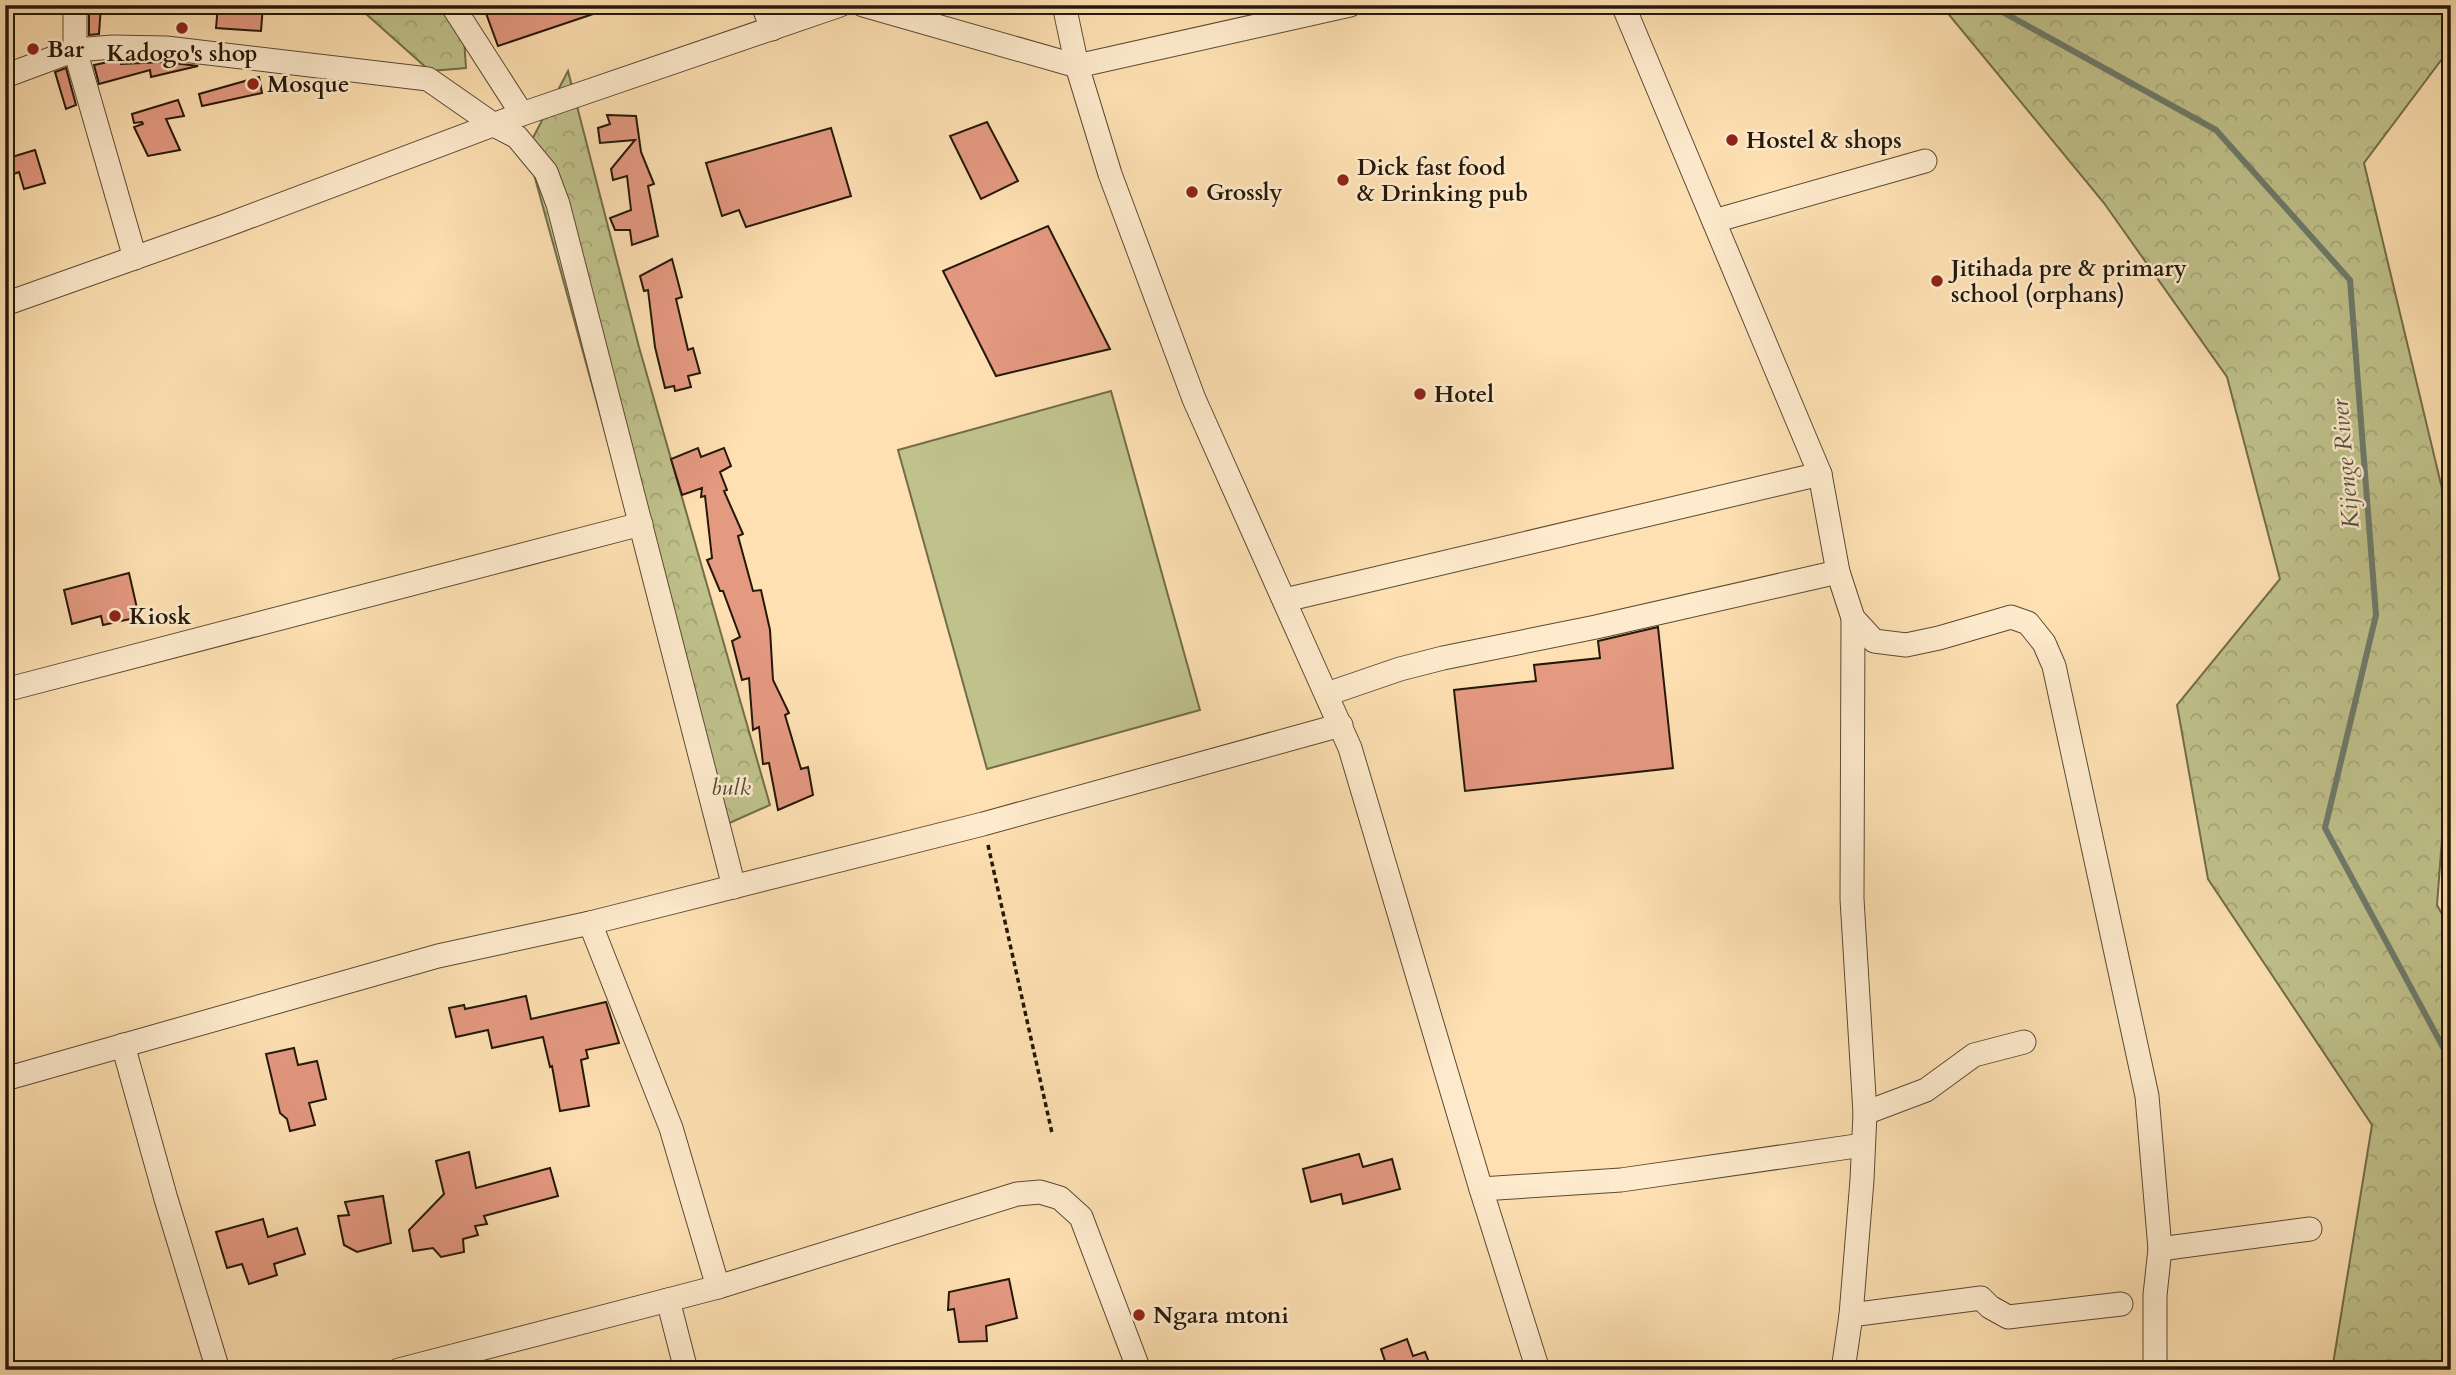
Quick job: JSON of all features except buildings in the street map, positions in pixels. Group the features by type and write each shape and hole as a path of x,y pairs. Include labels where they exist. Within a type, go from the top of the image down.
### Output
{"street":[{"path":"75,5 75,50 135,258"},
{"path":"452,5 522,114"},
{"path":"763,5 772,29"},
{"path":"5,304 522,114 839,5"},
{"path":"863,5 1077,66 1350,5"},
{"path":"1064,5 1077,66 1110,174 1195,399 1350,748 1481,1189 1538,1370"},
{"path":"1623,5 1820,474 1838,572 1853,618 1852,899 1865,1113 1863,1180 1851,1315 1843,1370"},
{"path":"5,76 75,50 113,47 166,48 428,79 494,125 517,137 546,172 558,204 734,887"},
{"path":"1714,221 1925,161"},
{"path":"1285,600 1820,474"},
{"path":"5,690 641,524"},
{"path":"1327,694 1399,669 1443,658 1596,627 1838,572"},
{"path":"1853,618 1874,642 1906,645 2011,617 2028,623 2044,643 2054,666 2147,1096 2160,1249 2155,1295 2155,1370"},
{"path":"5,1079 438,956 590,923 983,824 1341,725"},
{"path":"590,923 671,1128 718,1287"},
{"path":"1865,1113 1926,1090 1974,1055 2024,1042"},
{"path":"123,1045 218,1370"},
{"path":"1481,1189 1621,1180 1863,1144"},
{"path":"399,1370 718,1287 1017,1194 1040,1192 1060,1198 1080,1217 1139,1370"},
{"path":"2160,1249 2310,1229"},
{"path":"1851,1315 1981,1298 1990,1307 2008,1317 2121,1304"},
{"path":"668,1300 686,1370"}],"path":[{"path":"983,824 1052,1133"}],"green space":[{"path":"356,5 445,5 463,23 466,68 430,71"},
{"path":"1941,5 2451,5 2451,47 2364,163 2451,526 2451,720 2437,905 2451,931 2451,1370 2332,1370 2372,1125 2208,879 2177,705 2280,579 2227,377 2104,203"},
{"name":"bulk","path":"568,71 639,347 770,805 709,832 615,468 527,149"},
{"path":"1111,391 1200,710 987,769 898,450"}],"waterway":[{"name":"Kijenge River","path":"1990,5 2216,130 2350,280 2376,615 2325,828 2444,1049 2451,1067"}],"place":[{"name":"Kadogo's shop","path":"182,28"},
{"name":"Bar","path":"33,49"},
{"name":"Mosque","path":"253,84"},
{"name":"Hostel & shops","path":"1732,140"},
{"name":"Dick fast food & Drinking pub","path":"1343,180"},
{"name":"Grossly","path":"1192,192"},
{"name":"Jitihada pre & primary school (orphans)","path":"1937,281"},
{"name":"Hotel","path":"1420,394"},
{"name":"Kiosk","path":"115,616"},
{"name":"Ngara mtoni","path":"1139,1315"}]}
